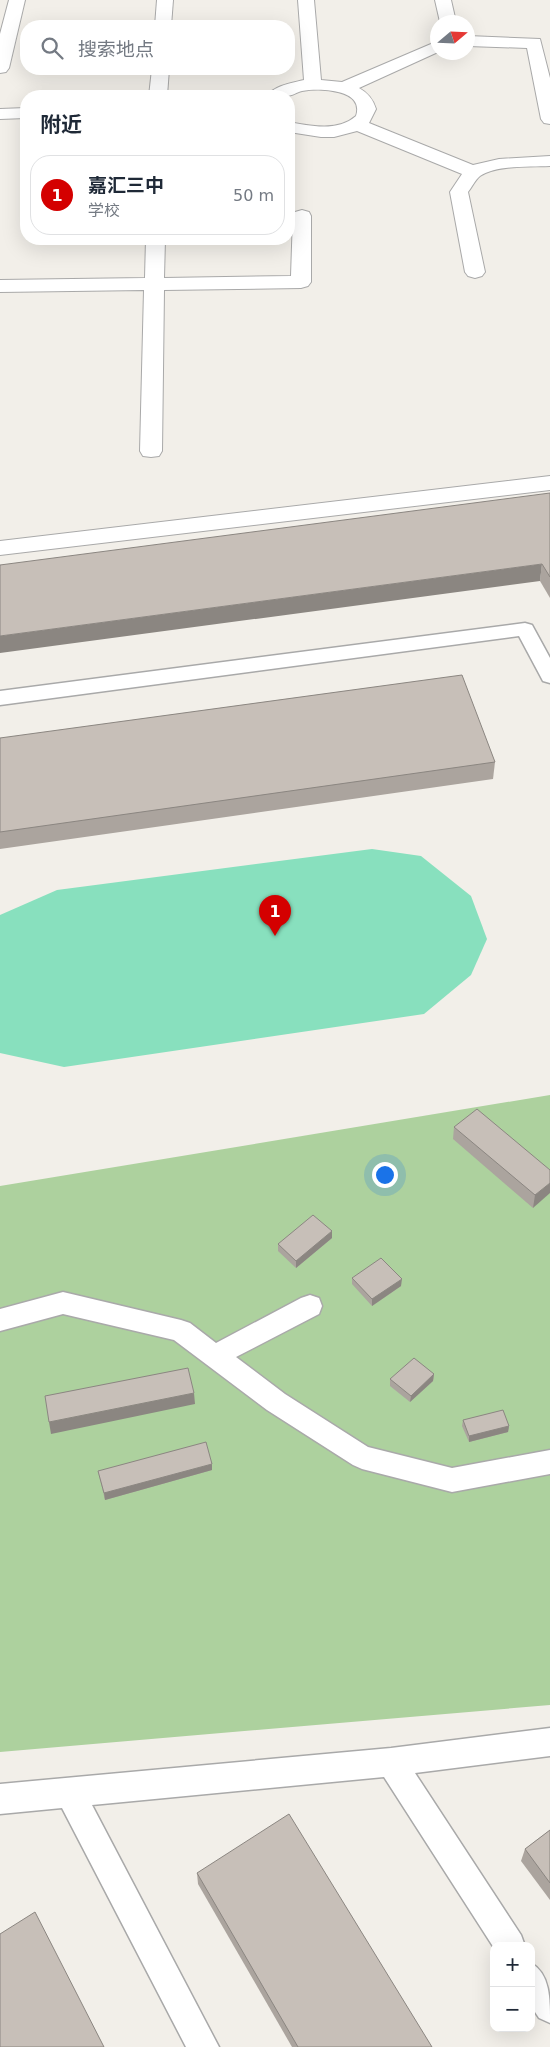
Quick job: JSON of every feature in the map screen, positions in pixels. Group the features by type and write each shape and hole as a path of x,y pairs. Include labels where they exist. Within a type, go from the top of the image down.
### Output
{"street":[{"path":"0,68 17,0"},
{"path":"163,20 165,0"},
{"path":"306,0 313,84"},
{"path":"444,0 447,15"},
{"path":"475,41 534,44 550,119"},
{"path":"344,88 430,50"},
{"path":"158,90 160,75"},
{"path":"289,90 298,86 313,84 344,88 356,94 364,101 367,109 364,117 356,124 344,130 312,133 295,129"},
{"path":"0,114 20,113"},
{"path":"356,124 474,172"},
{"path":"475,272 459,192 474,172 506,163 550,161"},
{"path":"0,286 301,282 302,216"},
{"path":"151,450 155,245"},
{"path":"0,548 550,483"}],"lane":[{"path":"0,698 525,629 550,676"},
{"path":"0,1320 63,1303 181,1331 276,1402 362,1458 452,1480 550,1462"},
{"path":"215,1356 310,1306"},
{"path":"0,1798 391,1762 550,1742"},
{"path":"391,1762 507,1942"},
{"path":"69,1792 203,2047"},
{"path":"535,1984 550,2007"}],"green space":[{"path":"372,849 421,856 471,896 487,939 471,975 424,1014 64,1067 0,1053 0,915 57,890"},
{"path":"550,1095 550,1705 0,1752 0,1186"}],"building":[{"path":"550,493 550,577 542,564 0,636 0,565"},
{"path":"462,675 495,762 0,832 0,738"},
{"path":"477,1109 550,1170 550,1183 535,1195 454,1127"},
{"path":"313,1215 332,1231 296,1261 278,1244"},
{"path":"381,1258 402,1279 372,1299 352,1278"},
{"path":"414,1358 434,1374 411,1396 390,1379"},
{"path":"188,1368 194,1393 49,1422 45,1396"},
{"path":"503,1410 509,1426 469,1436 463,1420"},
{"path":"206,1442 212,1464 104,1493 98,1471"},
{"path":"289,1814 432,2047 298,2047 197,1873"},
{"path":"550,1830 550,1883 525,1849"},
{"path":"35,1912 104,2047 0,2047 0,1934"}],"place":[{"name":"嘉汇三中","path":"275,936"}]}
